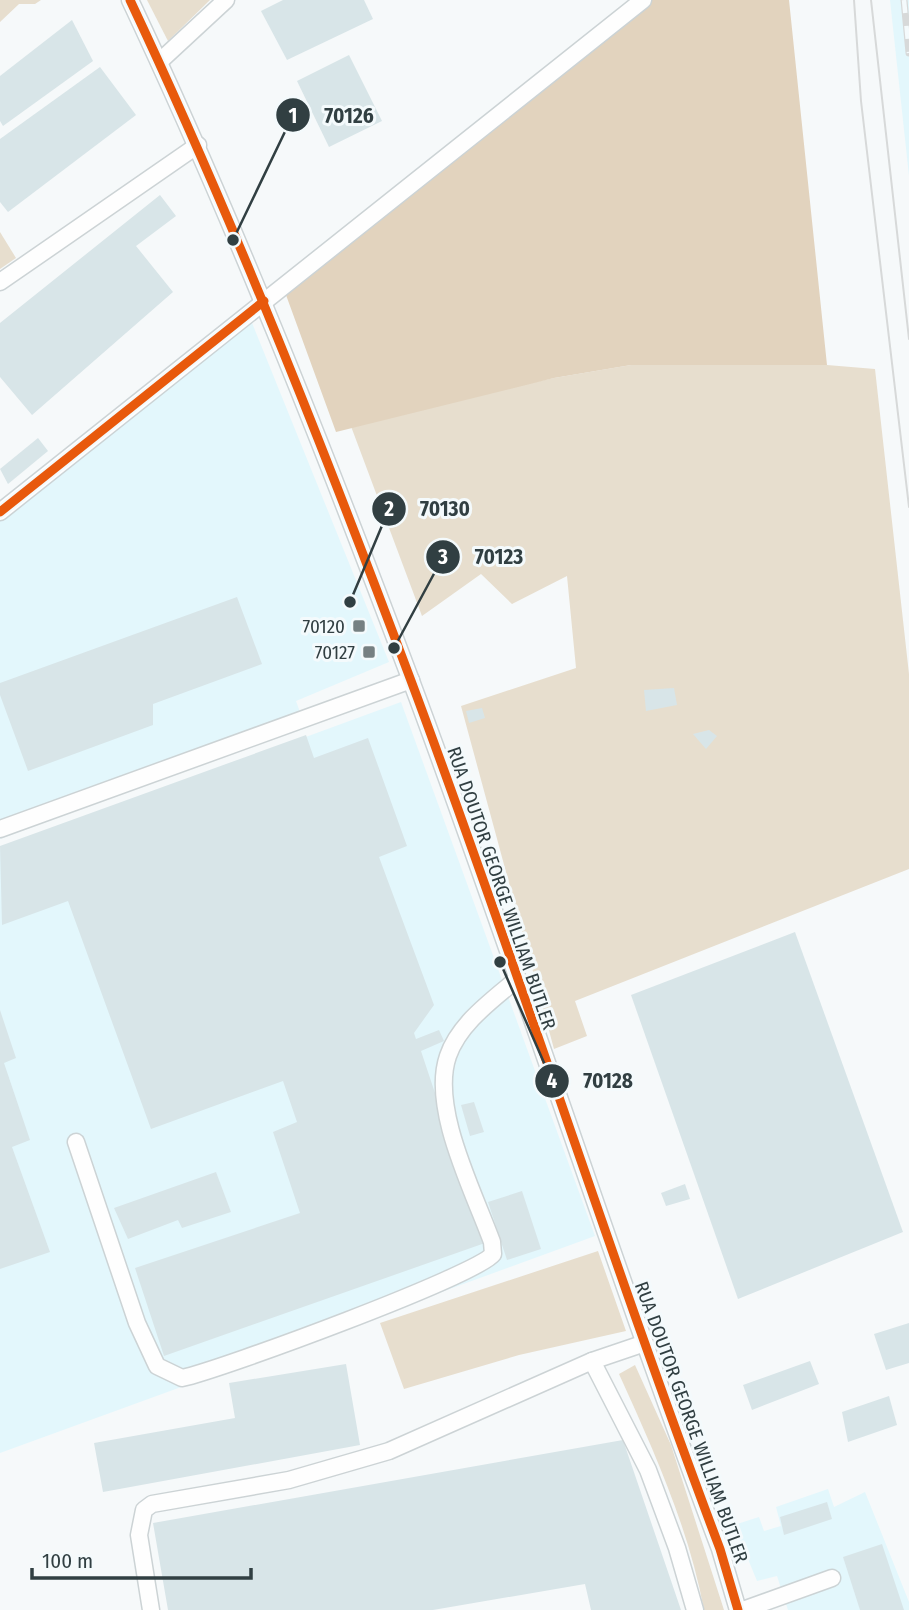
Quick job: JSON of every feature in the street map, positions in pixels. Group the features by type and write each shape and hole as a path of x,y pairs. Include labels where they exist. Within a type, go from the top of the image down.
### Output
{"street":[{"name":"RUA DOUTOR GEORGE WILLIAM BUTLER","path":"130,0 198,145 264,301 411,680 740,1610"},
{"path":"159,62 226,0"},
{"path":"0,512 643,0"},
{"path":"0,282 198,145"},
{"path":"0,828 411,680"},
{"path":"76,1142 137,1323 157,1366 182,1378 241,1358 488,1262 493,1254 492,1242 445,1108 443,1082 448,1055 459,1035 479,1011 516,980"},
{"path":"151,1610 139,1535 144,1510 152,1504 289,1479 356,1462 389,1451 592,1361 645,1343"},
{"path":"592,1361 648,1470 677,1548 695,1610"},
{"path":"740,1610 832,1578"}],"shaded area":[{"path":"0,0 41,0 35,4 19,4 0,22"},
{"path":"147,0 210,0 168,41"},
{"path":"637,0 789,0 827,365 631,365 554,378 336,432 286,295"},
{"path":"890,0 909,0 909,176"},
{"path":"0,232 16,258 0,269"},
{"path":"248,313 389,662 296,701 305,726 0,839 0,516"},
{"path":"631,365 827,365 875,369 909,674 909,869 575,1001 587,1036 554,1049 461,706 576,668 567,576 512,604 481,574 422,616 349,421 554,378"},
{"path":"401,702 595,1236 0,1453 0,849"},
{"path":"598,1251 626,1331 519,1355 404,1389 380,1323"},
{"path":"635,1365 671,1445 724,1610 704,1610 679,1519 657,1460 619,1374"},
{"path":"828,1489 834,1507 865,1492 909,1602 909,1610 788,1610 777,1576 757,1581 734,1525 759,1517 764,1531 781,1526 776,1507"}],"building":[{"path":"283,0 364,0 373,19 287,60 261,11"},
{"path":"72,20 93,61 3,126 0,121 0,76"},
{"path":"349,55 382,121 329,147 297,81"},
{"path":"100,67 136,115 8,212 0,202 0,139"},
{"path":"160,195 176,216 136,246 173,292 32,415 0,377 0,323"},
{"path":"38,438 48,451 8,484 0,469"},
{"path":"237,597 262,664 153,704 153,725 28,771 0,695 0,683"},
{"path":"674,688 677,705 646,711 644,690"},
{"path":"482,708 485,718 469,723 466,711"},
{"path":"709,730 717,736 706,749 693,734"},
{"path":"306,735 314,758 368,738 407,846 379,857 434,1005 414,1033 416,1039 439,1030 444,1041 421,1051 485,1243 164,1356 135,1268 300,1213 273,1132 297,1122 283,1081 151,1129 68,901 2,925 0,846"},
{"path":"795,932 903,1232 738,1299 631,995"},
{"path":"0,1010 16,1058 4,1063 30,1140 12,1147 50,1252 0,1269"},
{"path":"474,1102 484,1132 470,1136 461,1105"},
{"path":"216,1172 231,1212 182,1228 178,1220 128,1239 114,1208"},
{"path":"685,1184 690,1199 666,1206 661,1193"},
{"path":"522,1191 541,1249 507,1260 488,1202"},
{"path":"909,1323 909,1363 886,1370 874,1334"},
{"path":"810,1361 819,1384 752,1410 743,1385"},
{"path":"346,1364 360,1445 103,1492 94,1443 235,1418 229,1383"},
{"path":"889,1396 897,1425 848,1442 842,1412"},
{"path":"623,1440 681,1610 591,1610 585,1584 433,1610 168,1610 153,1523"},
{"path":"827,1502 832,1519 784,1535 780,1517"},
{"path":"882,1544 904,1610 860,1610 843,1557"}],"tram line":[{"path":"854,0 861,101 909,507"},
{"path":"871,0 909,339"}],"railway":[{"path":"904,0 909,53"}],"cycle path":[{"path":"130,0 242,251 345,507 410,678 720,1549 738,1610"},
{"path":"0,512 264,301"}],"place":[{"name":"70126","path":"233,240"},
{"name":"70130","path":"350,602"},
{"name":"70120","path":"359,626"},
{"name":"70123","path":"394,648"},
{"name":"70127","path":"369,652"},
{"name":"70128","path":"500,962"}]}
